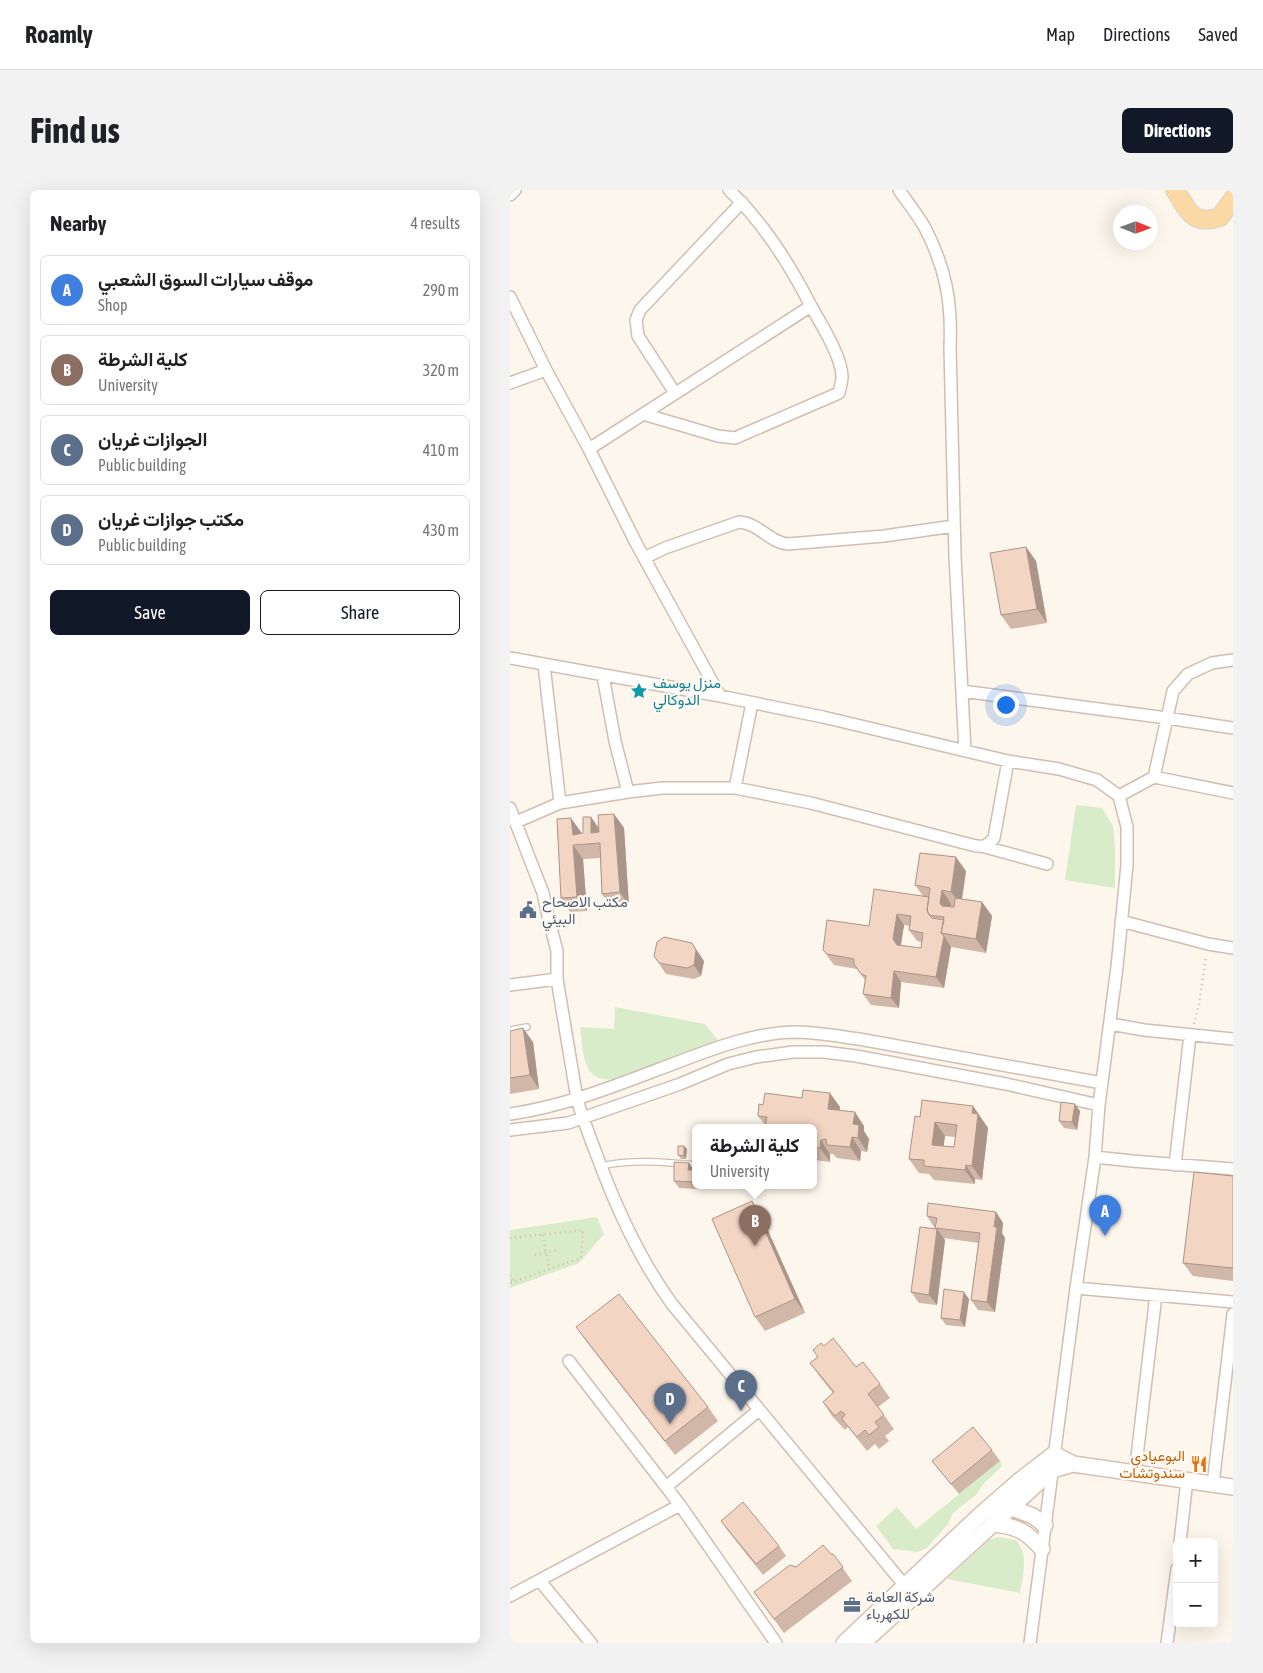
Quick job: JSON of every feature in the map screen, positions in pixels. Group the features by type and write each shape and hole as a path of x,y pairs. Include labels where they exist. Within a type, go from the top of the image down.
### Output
{"main road":[{"path":"1175,190 1190,215 1205,220 1220,217 1233,199"},
{"path":"863,1643 995,1502 1040,1463 1054,1454 1073,1464 1233,1487"},
{"path":"844,1643 994,1524 1052,1470 1073,1464"},
{"path":"995,1502 1033,1516 1045,1525"},
{"path":"994,1524 1021,1530 1029,1535 1042,1549"}],"street":[{"path":"510,194 514,190"},
{"path":"643,414 718,436 735,438 839,393 842,378 841,367 832,344 792,270 774,242 742,202 729,190"},
{"path":"899,190 925,228 944,274 951,319 950,357 954,526 965,750"},
{"path":"675,394 638,336 636,320 640,310 742,202"},
{"path":"510,297 644,558 720,696"},
{"path":"589,449 811,306"},
{"path":"510,383 546,370"},
{"path":"644,558 665,548 739,522 749,522 779,542 788,544 884,536 954,526"},
{"path":"510,658 720,696 823,717 1008,761 1059,768 1097,780 1118,796 1127,827 1127,865 1111,1024 1030,1643"},
{"path":"1154,777 1174,691 1188,674 1212,663 1233,660"},
{"path":"544,665 560,803"},
{"path":"603,676 615,740 628,792"},
{"path":"962,691 1233,728"},
{"path":"735,788 752,703"},
{"path":"985,847 994,838 1008,761"},
{"path":"1118,796 1154,777 1233,793"},
{"path":"516,822 560,803 628,792 662,788 735,788 811,803 1047,864"},
{"path":"510,808 543,893 556,952 557,979 577,1099 582,1118 624,1225 639,1255 672,1304 909,1592"},
{"path":"1121,921 1208,944 1233,948"},
{"path":"510,985 557,979"},
{"path":"1111,1024 1144,1030 1233,1040"},
{"path":"510,1114 532,1111 577,1099 732,1042 794,1032 859,1039 1102,1084"},
{"path":"1175,1165 1190,1035"},
{"path":"856,1056 859,1039"},
{"path":"510,1130 568,1123 680,1084 728,1064 756,1057 793,1052 824,1052 856,1056 1006,1084 1099,1105"},
{"path":"1095,1157 1233,1169"},
{"path":"1076,1288 1233,1302"},
{"path":"1135,1473 1156,1295"},
{"path":"1212,1484 1233,1314"},
{"path":"569,1361 680,1505 776,1643"},
{"path":"666,1487 760,1410"},
{"path":"1180,1538 1187,1480"},
{"path":"510,1596 680,1505"},
{"path":"540,1581 592,1643"},
{"path":"1168,1643 1175,1583"}],"lane":[{"path":"510,1030 526,1027"},
{"path":"600,1166 616,1163 643,1162 692,1165"}],"path":[{"path":"1190,1035 1199,1004 1208,944"},
{"path":"510,1238 583,1230 581,1258 511,1283 510,1275"},
{"path":"542,1235 549,1270"},
{"path":"534,1255 556,1250"}],"green space":[{"path":"1076,805 1102,808 1113,826 1115,888 1065,880"},
{"path":"615,1007 705,1024 718,1042 620,1078 604,1079 596,1077 591,1073 584,1059 580,1027 614,1029"},
{"path":"597,1217 604,1234 579,1263 510,1288 510,1230"},
{"path":"1000,1461 1002,1466 983,1484 977,1494 953,1513 948,1524 927,1548 918,1552 893,1549 876,1526 897,1507 916,1529"},
{"path":"998,1537 1016,1540 1023,1552 1024,1565 1020,1593 947,1579 989,1540"}],"building":[{"path":"1026,547 1037,609 1001,615 990,553"},
{"path":"614,814 620,892 602,894 600,843 573,845 577,897 561,898 557,819 571,818 573,835 583,833 583,817 591,817 591,833 599,832 598,815"},
{"path":"920,853 956,857 951,892 942,890 940,903 942,906 954,907 955,898 982,902 976,939 941,933 944,917 929,915 927,910 930,888 915,885"},
{"path":"874,889 929,897 927,910 929,915 932,918 944,920 941,933 944,936 936,977 894,971 891,998 863,994 866,976 861,974 854,964 854,959 827,954 823,950 827,920 869,926","holes":["897,914 911,916 909,930 923,933 921,948 897,945 893,939"]},
{"path":"664,937 692,943 696,950 694,965 687,968 659,963 654,956 657,942"},
{"path":"523,1028 530,1075 510,1078 510,1031"},
{"path":"803,1090 830,1093 828,1109 855,1112 853,1124 859,1125 858,1138 852,1137 850,1147 827,1145 826,1139 821,1140 820,1148 817,1148 817,1124 766,1124 767,1117 758,1116 759,1104 763,1105 765,1093 802,1098"},
{"path":"922,1100 973,1106 972,1113 978,1114 972,1166 966,1165 965,1170 924,1166 924,1160 909,1159 915,1116 920,1117","holes":["935,1122 957,1125 954,1147 932,1145"]},
{"path":"1061,1102 1075,1104 1072,1122 1059,1121"},
{"path":"678,1146 684,1146 684,1156 678,1155"},
{"path":"674,1162 689,1163 688,1170 692,1170 692,1182 674,1181"},
{"path":"1194,1172 1233,1176 1233,1268 1183,1263"},
{"path":"752,1201 795,1299 755,1317 712,1219"},
{"path":"928,1203 996,1212 994,1227 997,1227 987,1302 971,1300 980,1233 935,1228 937,1218 927,1216"},
{"path":"920,1227 937,1229 929,1295 911,1292"},
{"path":"944,1289 964,1292 960,1320 941,1318"},
{"path":"619,1294 708,1407 665,1441 576,1327"},
{"path":"833,1338 856,1367 863,1362 880,1384 868,1394 884,1415 875,1422 879,1427 869,1435 865,1430 857,1437 842,1419 845,1414 841,1411 835,1416 823,1402 834,1392 810,1363 818,1357 813,1350 821,1343 824,1346"},
{"path":"973,1427 992,1450 951,1484 932,1461"},
{"path":"743,1502 779,1546 756,1564 721,1521"},
{"path":"823,1545 843,1567 774,1619 754,1592 790,1565 796,1567"}],"place":[{"name":"منزل يوسف الدوكالي","path":"639,691"},
{"name":"مكتب الاصحاح البيئي","path":"528,910"},
{"name":"موقف سيارات السوق الشعبي","path":"1105,1236"},
{"name":"كلية الشرطة","path":"755,1246"},
{"name":"الجوازات غريان","path":"741,1411"},
{"name":"مكتب جوازات غريان","path":"670,1424"},
{"name":"البوعيادي سندوتشات","path":"1199,1464"},
{"name":"شركة العامة للكهرباء","path":"852,1605"}]}
